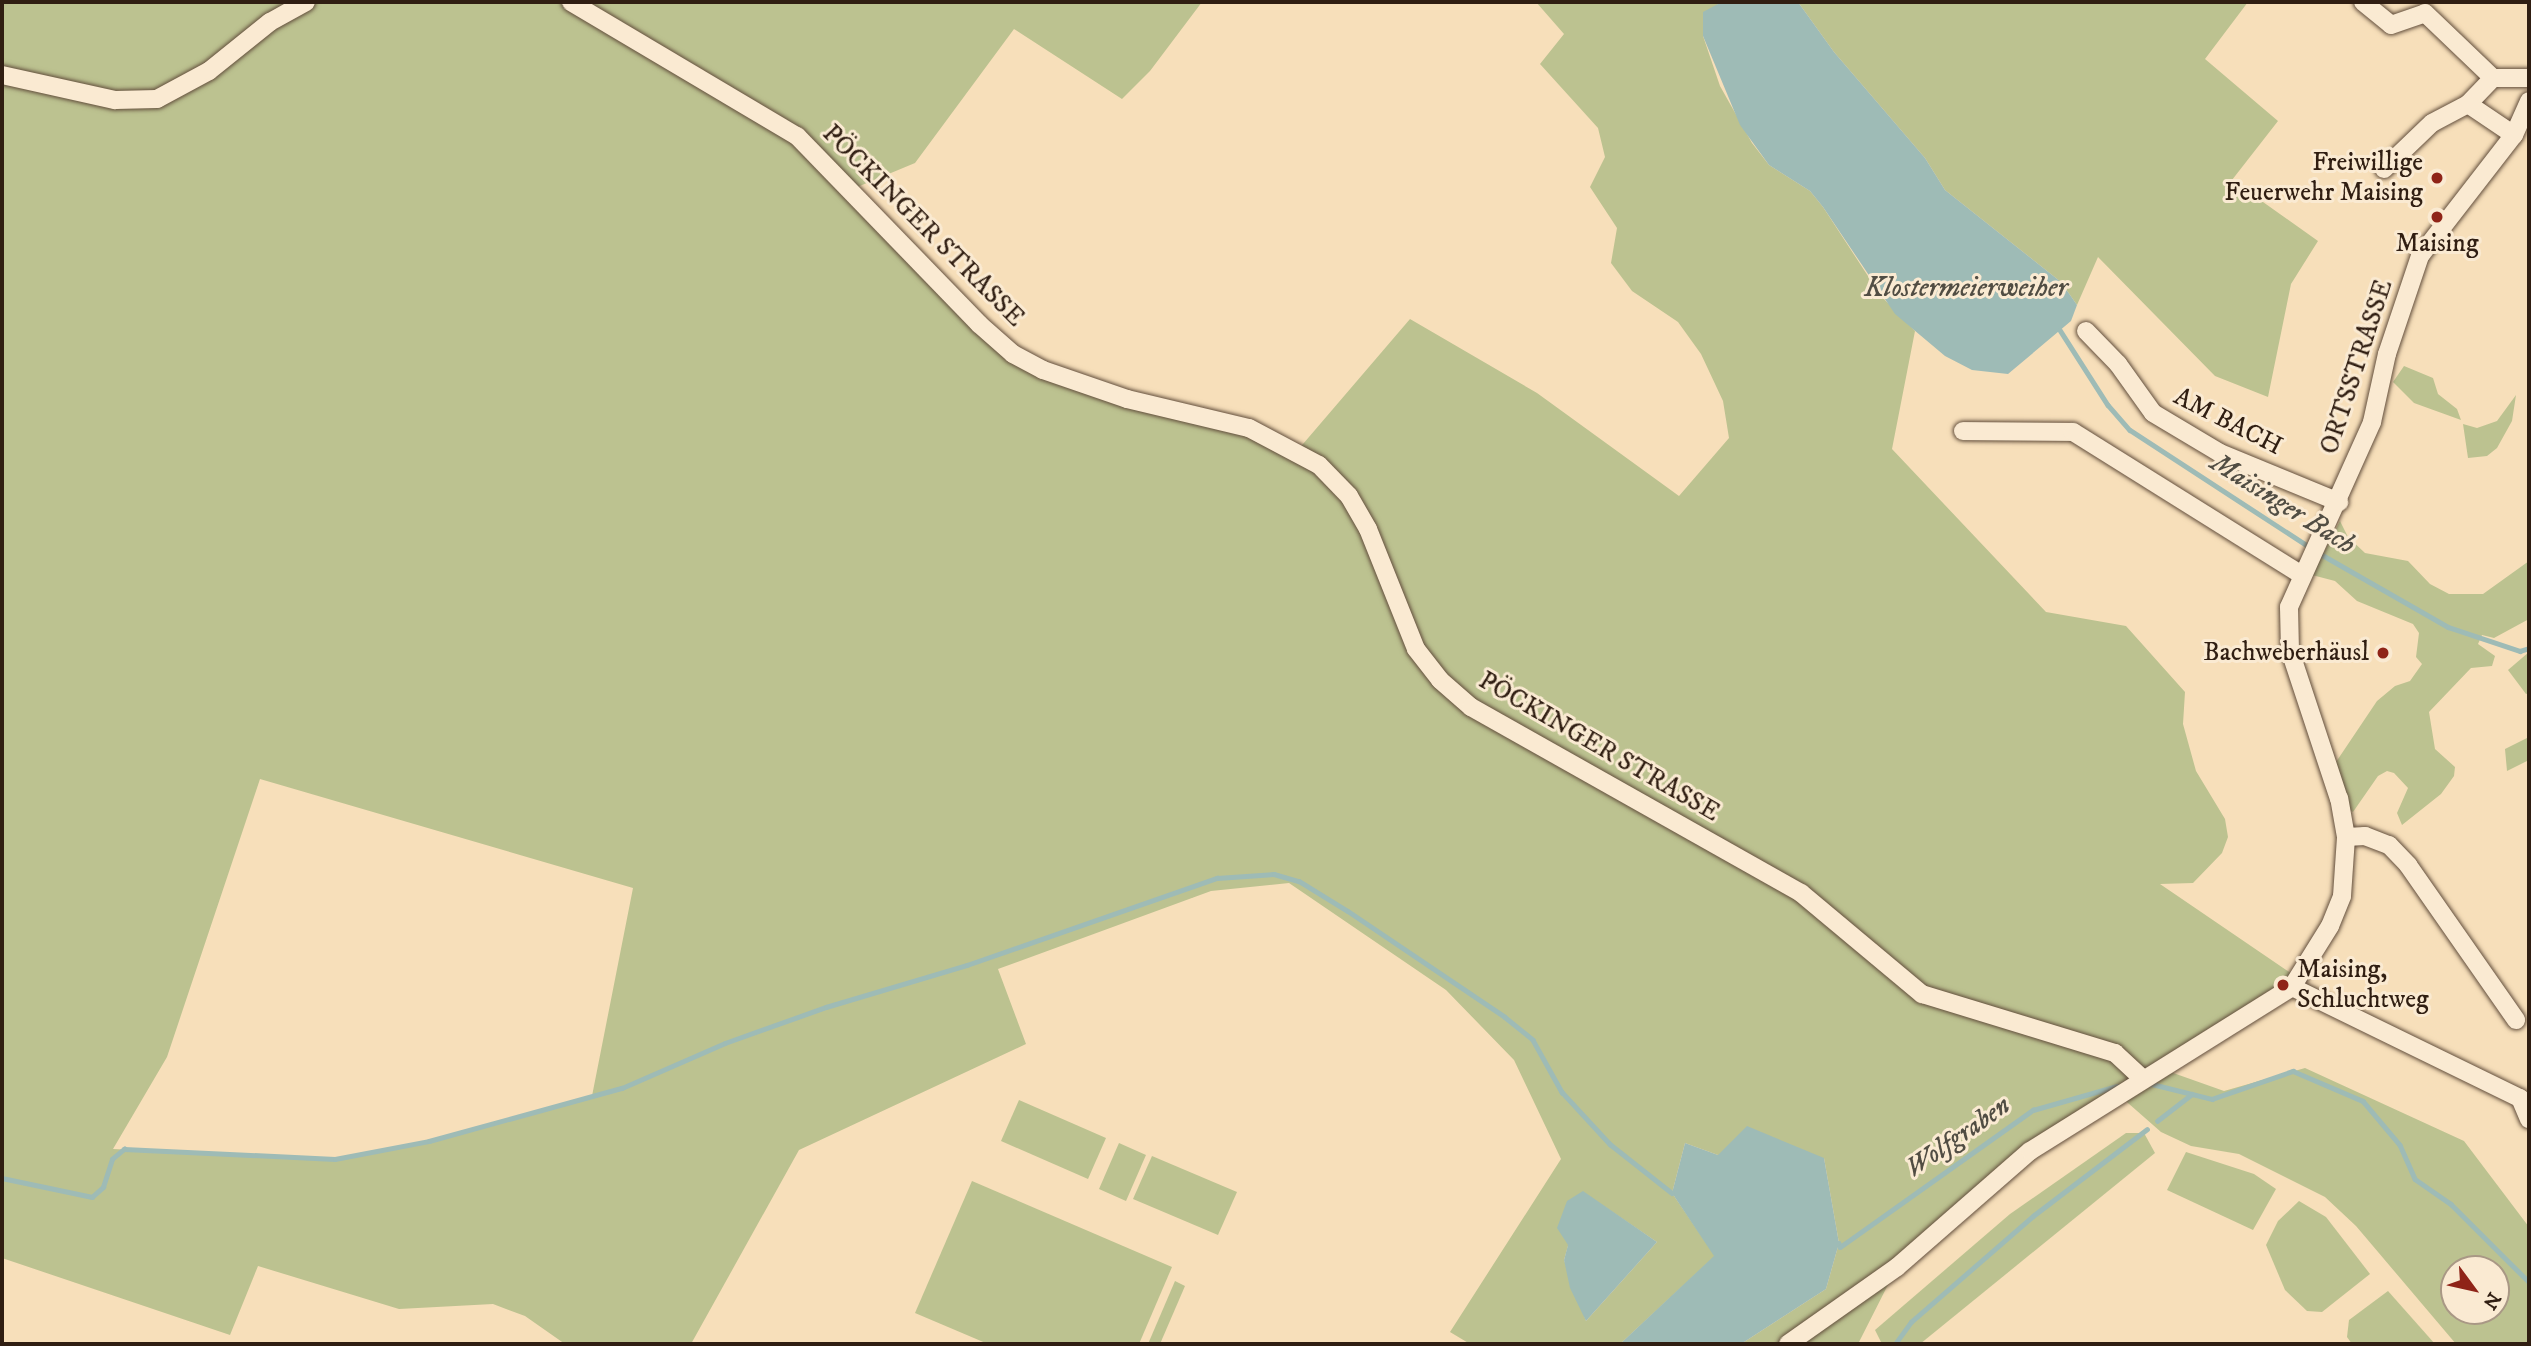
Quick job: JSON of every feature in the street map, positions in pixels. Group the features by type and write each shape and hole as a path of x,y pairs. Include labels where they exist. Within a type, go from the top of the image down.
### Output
{"street":[{"path":"2,75 115,100 157,99 173,94 209,71 270,22 306,2"},
{"name":"PÖCKINGER STRASSE","path":"571,2 797,136 979,324 1013,354 1043,370 1127,399 1249,428 1319,465 1349,496 1368,529 1416,649 1440,680 1471,707 1801,893 1922,994 2115,1053 2143,1079"},
{"path":"2363,2 2391,25 2425,13 2493,78 2529,78"},
{"path":"2384,169 2432,123 2468,104 2493,78"},
{"name":"ORTSSTRASSE","path":"2292,987 2330,926 2342,896 2346,837 2339,799 2290,651 2289,607 2339,502 2372,422 2387,354 2420,256 2514,135 2529,101"},
{"path":"2468,104 2514,135"},
{"name":"AM BACH","path":"2086,331 2118,364 2152,413 2220,453 2339,502"},
{"path":"1962,431 2073,432 2305,569"},
{"path":"2346,837 2365,836 2389,845 2408,865 2516,1020"},
{"path":"1788,1344 1897,1267 2030,1151 2292,987 2519,1098 2529,1119"}],"green space":[{"path":"2,2 1202,2 1150,71 1122,99 1014,29 915,163 850,190 1013,354 1297,451 1410,319 1537,393 1679,496 1729,438 1723,401 1701,354 1678,322 1632,291 1611,263 1617,228 1590,187 1605,157 1598,128 1540,64 1564,34 1536,2 1755,2 1718,4 1703,36 1720,86 1752,143 1769,165 1810,191 1881,296 1915,331 1892,449 2046,612 2126,626 2185,692 2183,724 2196,771 2225,819 2228,837 2222,853 2193,883 2160,884 2298,978 2162,1069 2224,1091 2305,1068 2464,1141 2529,1227 2529,1344 2456,1344 2356,1226 2325,1197 2239,1154 2191,1146 2161,1132 2120,1096 2030,1151 1897,1267 1858,1344 1741,1344 1826,1289 1839,1243 1824,1158 1718,1155 1685,1143 1672,1193 1715,1256 1620,1344 1470,1344 1450,1332 1561,1159 1514,1060 1446,990 1289,883 1211,891 998,969 1026,1044 799,1150 691,1344 565,1344 525,1316 493,1304 399,1309 258,1266 230,1335 2,1258","holes":["260,779 633,888 592,1096 429,1141 335,1159 113,1149 167,1057","1583,1192 1657,1242 1586,1321 1564,1260"]},
{"path":"1798,2 2248,2 2205,59 2278,121 2232,180 2318,241 2291,284 2268,397 2215,376 2098,257 2077,305 2061,282 1945,190 1925,158 1834,52"},
{"path":"2404,366 2433,378 2438,394 2457,409 2461,420 2414,403 2393,382"},
{"path":"2516,395 2512,421 2497,448 2487,456 2468,458 2463,424 2477,428 2497,421"},
{"path":"2340,521 2348,537 2365,553 2408,561 2430,584 2449,594 2483,594 2529,561 2529,619 2494,638 2482,635 2478,644 2495,656 2492,666 2471,668 2429,712 2435,749 2455,767 2454,776 2441,794 2402,825 2397,813 2408,788 2394,773 2387,771 2378,776 2353,812 2345,808 2334,765 2377,701 2395,686 2410,681 2422,664 2416,657 2419,633 2413,624 2357,601 2335,581 2312,575"},
{"path":"2529,652 2529,693 2526,694 2508,670"},
{"path":"2529,737 2529,760 2507,771 2505,749"},
{"path":"1019,1100 1106,1138 1088,1179 1001,1141"},
{"path":"2126,1133 2144,1133 2155,1153 1920,1344 1882,1344 1875,1330 2010,1214"},
{"path":"1119,1143 1146,1155 1126,1201 1099,1189"},
{"path":"2186,1152 2254,1174 2276,1189 2253,1230 2167,1190"},
{"path":"1152,1156 1237,1192 1218,1235 1133,1199"},
{"path":"972,1181 1172,1267 1139,1344 988,1344 915,1313"},
{"path":"2299,1201 2326,1217 2370,1274 2322,1312 2307,1311 2285,1290 2266,1245 2278,1221"},
{"path":"1175,1281 1185,1286 1160,1344 1148,1344"},
{"path":"2388,1291 2435,1344 2352,1344 2347,1337 2349,1320"}],"water":[{"name":"Klostermeierweiher","path":"1798,2 1834,52 1925,158 1945,190 2061,282 2077,305 2071,321 2008,374 1972,370 1945,356 1895,314 1810,191 1769,165 1740,125 1703,36 1703,12 1718,4"},
{"path":"1747,1126 1824,1158 1839,1243 1826,1289 1741,1344 1620,1344 1714,1256 1672,1193 1685,1143 1718,1155"},
{"path":"1583,1191 1657,1242 1586,1321 1570,1288 1564,1260 1568,1245 1557,1228 1567,1201"}],"waterway":[{"name":"Maisinger Bach","path":"2060,330 2108,405 2130,430 2311,548"},
{"name":"Maisinger Bach","path":"2319,553 2448,627 2520,651 2529,648"},
{"path":"2,1178 92,1197 103,1187 112,1159 124,1149 335,1159 429,1141 622,1088 725,1043 826,1007 967,965 1217,878 1274,874 1299,881 1348,911 1505,1017 1533,1040 1562,1092 1610,1144 1672,1193"},
{"path":"2152,1084 2212,1099 2293,1071 2363,1101 2400,1145 2415,1179 2451,1204 2529,1282"},
{"name":"Wolfgraben","path":"1839,1243 1840,1247 2033,1110 2117,1086"},
{"path":"2157,1121 2192,1094"},
{"path":"1895,1344 1911,1322 2033,1216 2147,1129"}],"place":[{"name":"Freiwillige Feuerwehr Maising","path":"2437,178"},
{"name":"Maising","path":"2437,217"},
{"name":"Bachweberhäusl","path":"2383,653"},
{"name":"Maising, Schluchtweg","path":"2283,985"}]}
